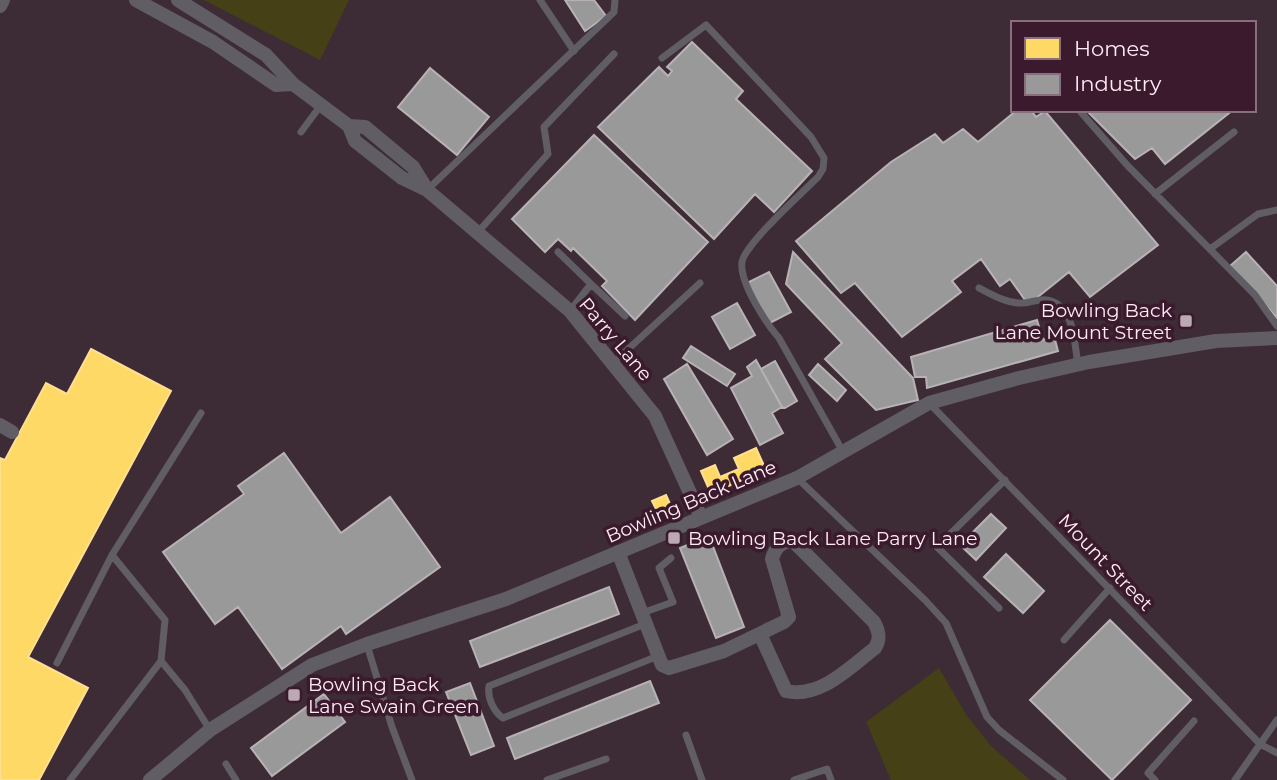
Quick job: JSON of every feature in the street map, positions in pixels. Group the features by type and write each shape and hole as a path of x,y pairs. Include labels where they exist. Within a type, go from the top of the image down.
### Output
{"street":[{"path":"0,6 3,0"},
{"name":"Parry Lane","path":"136,0 213,42 276,85 293,84"},
{"name":"Parry Lane","path":"178,0 266,55 293,84 349,126 365,127 413,166 427,190 570,311 655,416 701,517"},
{"name":"Bowling Back Lane","path":"150,780 210,730 312,665 367,644 506,599 797,478 842,450 929,403 1078,364 1216,341 1277,338"},
{"path":"618,552 658,656 662,664 669,668 724,651 789,617 772,559 781,544 793,541 874,622 879,641 875,648 833,681 804,693 793,693 786,691 760,634"}],"lane":[{"path":"540,0 574,51"},
{"path":"427,190 614,12 615,0"},
{"path":"662,58 706,25 811,137 824,158 823,169 818,177 754,242 743,258 741,275 842,450"},
{"path":"477,233 548,153 544,127 614,54"},
{"path":"302,132 321,105"},
{"path":"1081,112 1155,194 1255,295 1277,326"},
{"path":"1155,194 1234,132"},
{"path":"1210,249 1258,214 1277,210"},
{"path":"558,252 625,316"},
{"path":"612,363 700,283"},
{"path":"570,311 591,284"},
{"path":"979,288 997,298 1020,303 1045,299 1059,304 1070,319 1078,364"},
{"name":"Mount Street","path":"929,403 1260,744"},
{"path":"57,663 112,555 201,412"},
{"path":"797,478 946,623 987,717 999,730 1063,780"},
{"path":"999,608 937,547 1005,481"},
{"path":"70,780 161,661 165,620 112,555"},
{"path":"658,656 503,718 495,710 488,693 489,686 643,619 673,602 659,568 671,558"},
{"path":"1064,640 1110,588"},
{"path":"367,644 392,727 412,780"},
{"path":"161,661 185,690 210,730"},
{"path":"1235,780 1277,720"},
{"path":"1156,780 1148,773 1194,721"},
{"path":"686,735 702,780"},
{"path":"1260,744 1277,752"},
{"path":"547,780 606,759"},
{"path":"226,764 236,780"},
{"path":"794,780 827,769 831,780"}],"shaded area":[{"path":"204,0 349,0 320,60"},
{"path":"939,668 967,716 991,746 1030,780 891,780 866,722"}],"building: Homes":[{"path":"91,349 171,391 28,657 88,688 39,780 0,780 0,458 5,460 46,383 67,394"},
{"path":"756,448 766,470 717,491 708,487 701,471 715,465 720,477 739,469 734,458"},
{"path":"666,495 670,510 659,515 652,501"}],"building: Industry":[{"path":"565,0 594,0 606,16 585,31"},
{"path":"692,42 743,91 736,99 812,171 774,212 755,194 714,239 598,127 659,67 668,76 672,71 667,67"},
{"path":"430,68 489,117 457,155 398,107"},
{"path":"1015,112 1032,112 1036,117 1046,112 1158,245 1090,297 1069,272 1034,300 1025,300 1010,279 1000,286 981,259 952,281 961,292 902,337 855,283 841,293 796,241 891,162 935,134 943,143 963,129 978,142"},
{"path":"1088,112 1230,112 1165,164 1152,148 1135,159"},
{"path":"594,135 708,242 635,320 602,286 607,281 573,248 571,251 558,239 545,252 512,219"},
{"path":"793,252 913,378 918,400 876,410 825,359 842,343 786,284"},
{"path":"1246,252 1277,286 1277,318 1230,266"},
{"path":"769,272 791,312 768,324 747,283"},
{"path":"737,303 755,335 730,349 712,317"},
{"path":"1037,320 1043,340 1054,336 1058,351 927,388 926,377 915,377 911,357"},
{"path":"691,346 735,374 727,386 683,358"},
{"path":"756,360 782,407 772,413 783,433 760,445 731,388 752,376 747,367"},
{"path":"775,361 797,401 785,408 761,369"},
{"path":"687,364 733,439 707,455 664,379"},
{"path":"818,364 846,390 837,401 809,375"},
{"path":"284,453 341,533 390,497 440,567 346,634 341,626 282,669 238,607 215,624 163,552 244,494 238,486"},
{"path":"991,514 1006,528 976,560 960,545"},
{"path":"709,536 744,627 716,638 680,548"},
{"path":"1006,554 1044,591 1023,613 984,577"},
{"path":"609,587 619,614 480,667 470,641"},
{"path":"1110,620 1191,700 1112,780 1030,700"},
{"path":"650,681 659,703 515,759 507,738"},
{"path":"470,683 494,746 471,755 446,692"},
{"path":"324,694 345,722 272,776 251,748"}],"place":[{"name":"Bowling Back Lane Mount Street","path":"1186,321"},
{"name":"Bowling Back Lane Parry Lane","path":"674,538"},
{"name":"Bowling Back Lane Swain Green","path":"294,695"}]}
